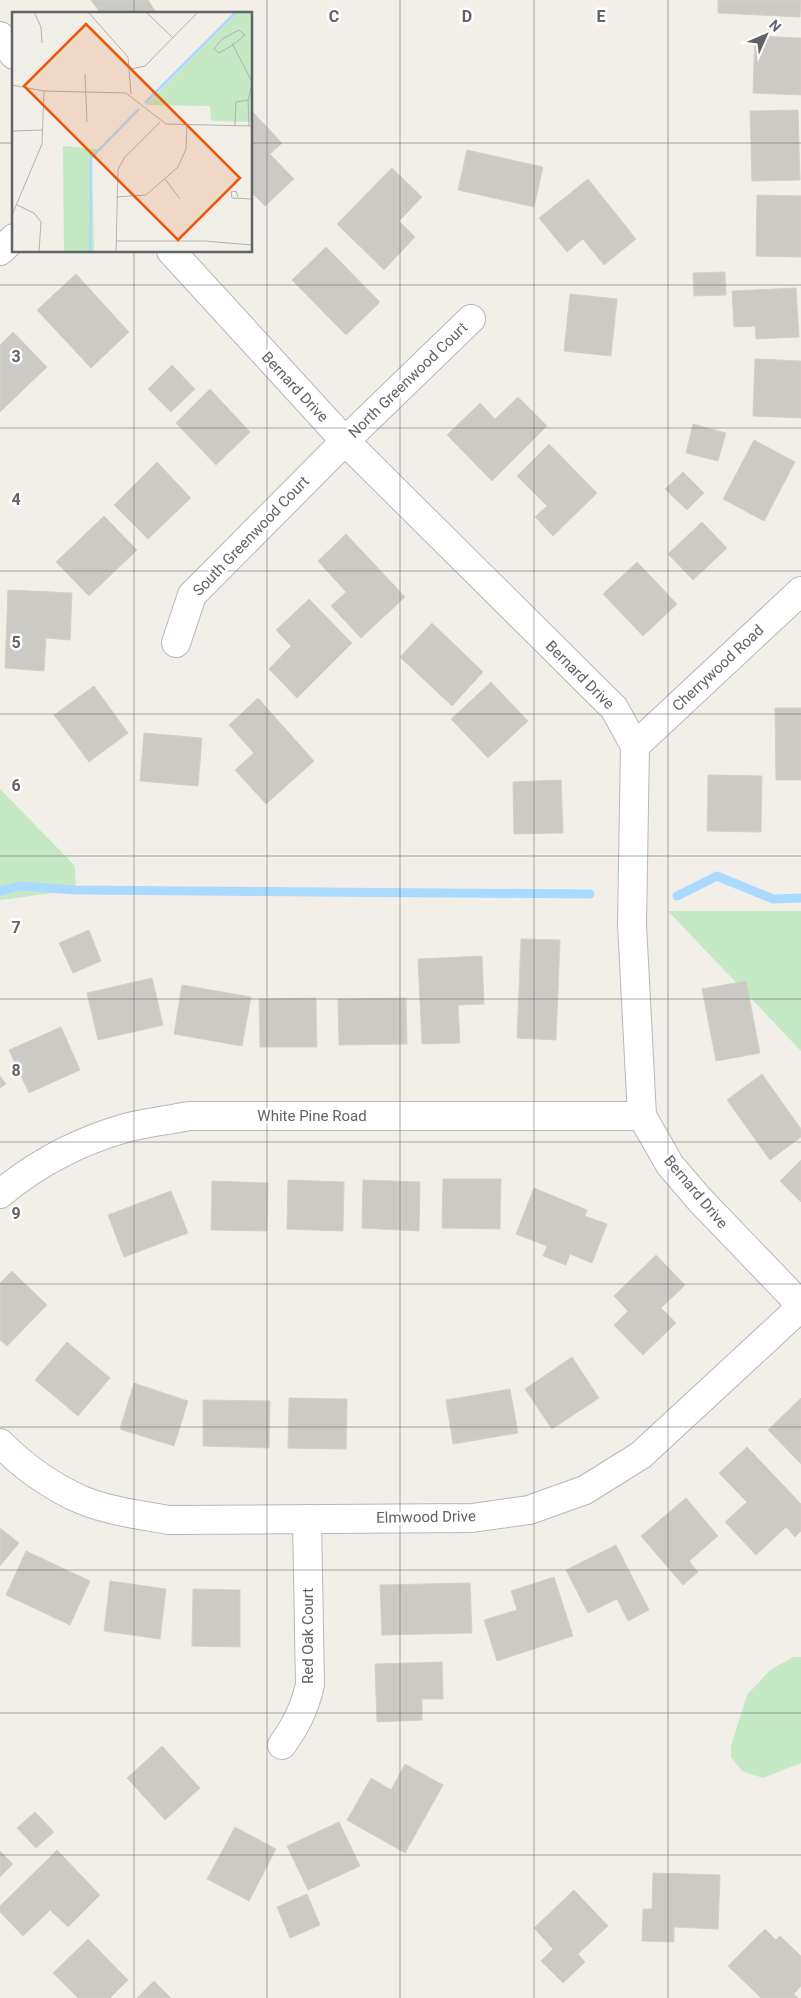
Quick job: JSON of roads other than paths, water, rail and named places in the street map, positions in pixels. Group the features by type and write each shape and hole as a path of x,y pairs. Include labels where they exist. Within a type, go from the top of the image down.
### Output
{"street":[{"path":"0,36 12,52"},
{"path":"0,251 12,240"},
{"name":"Bernard Drive","path":"172,252 345,441 614,708 635,746 632,924 642,1116 670,1166 801,1306"},
{"name":"North Greenwood Court","path":"345,441 471,319"},
{"name":"South Greenwood Court","path":"176,643 192,594 345,441"},
{"name":"Cherrywood Road","path":"635,746 801,591"},
{"name":"White Pine Road","path":"0,1194 20,1178 72,1148 129,1127 190,1116 642,1116"},
{"name":"Elmwood Drive","path":"0,1443 10,1453 54,1486 83,1500 120,1511 168,1520 472,1518 529,1510 585,1490 641,1455 801,1306"},
{"name":"Red Oak Court","path":"282,1746 295,1727 305,1707 310,1685 307,1519"}],"waterway":[{"path":"677,896 717,876 773,899 801,898"},
{"path":"0,891 20,886 76,890 590,894"}]}
